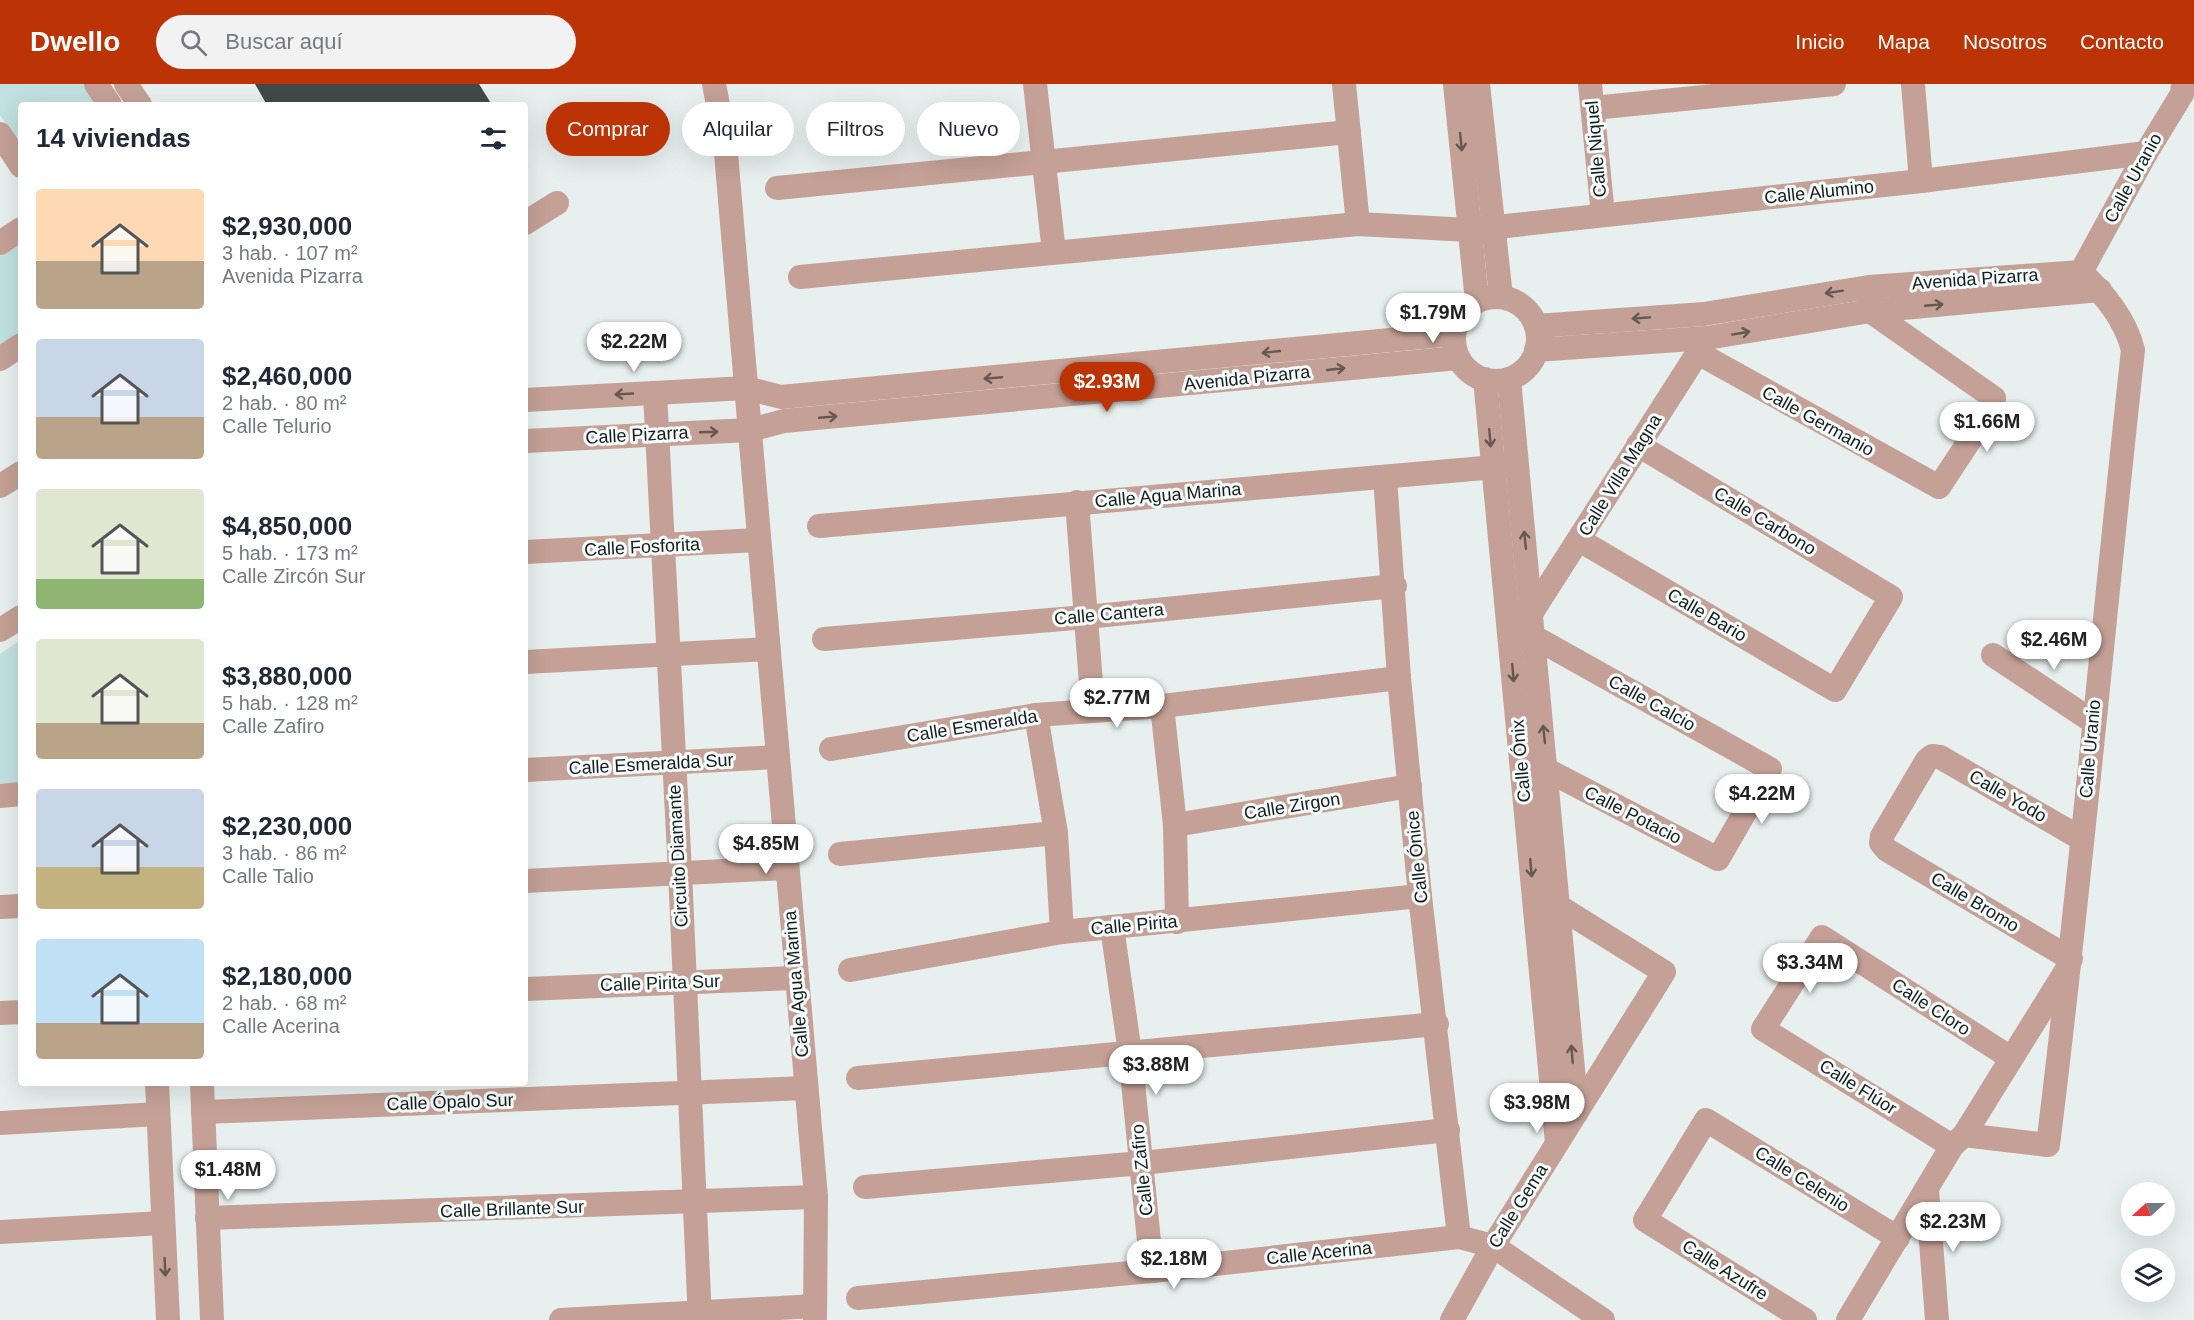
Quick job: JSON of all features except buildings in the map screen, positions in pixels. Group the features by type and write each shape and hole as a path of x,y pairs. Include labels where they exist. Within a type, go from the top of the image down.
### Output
{"street":[{"path":"96,84 108,102"},
{"path":"126,84 138,102"},
{"name":"Calle Agua Marina","path":"714,84 725,142 795,978 816,1197 815,1313"},
{"path":"1035,84 1042,162 1054,252"},
{"path":"1344,84 1358,224"},
{"path":"1455,84 1481,229 1501,297"},
{"path":"1477,301 1481,229 1478,84"},
{"name":"Calle Niquel","path":"1590,84 1602,215"},
{"path":"1593,108 1834,84"},
{"path":"1913,84 1921,181"},
{"name":"Calle Uranio","path":"1958,1141 2048,1145 2071,961 2092,722 2133,350 2128,329 2100,290 2078,283 2146,153 2182,94 2183,84"},
{"path":"777,188 1349,132"},
{"path":"0,134 18,161"},
{"name":"Calle Alumino","path":"800,278 1358,224 1481,229 1921,181 2146,153"},
{"path":"528,221 557,203"},
{"path":"0,243 18,231"},
{"name":"Avenida Pizarra","path":"1536,326 1704,314 1869,287 2078,283"},
{"name":"Avenida Pizarra","path":"1536,350 1702,346 1870,311 2078,283"},
{"path":"1869,287 1870,311"},
{"path":"1501,297 1523,307 1536,326 1536,350 1529,366 1509,379 1485,379 1470,372 1458,357 1454,334 1463,312 1477,301 1501,297"},
{"name":"Calle Germanio","path":"1702,346 1939,487 1993,405 1994,398 1870,311"},
{"path":"1702,346 1704,314"},
{"name":"Avenida Pizarra","path":"750,430 782,409 1022,376 1454,334"},
{"name":"Calle Villa Magna","path":"1532,612 1702,346"},
{"path":"0,359 18,347"},
{"path":"1232,356 1234,380"},
{"name":"Avenida Pizarra","path":"746,388 782,409 1023,400 1458,357"},
{"path":"1022,376 1023,400"},
{"name":"Calle Ónix","path":"1485,379 1509,632 1577,1112"},
{"name":"Calle Ónix","path":"1509,379 1547,770 1546,906 1557,1143"},
{"path":"528,400 746,388"},
{"name":"Circuito Diamante","path":"654,393 664,546 700,1317"},
{"name":"Calle Pizarra","path":"528,441 750,430"},
{"name":"Calle Carbono","path":"1638,445 1891,597 1834,690"},
{"name":"Calle Agua Marina","path":"819,526 1517,465"},
{"path":"0,486 18,474"},
{"name":"Calle Ónice","path":"1385,477 1420,896 1437,1024 1459,1237"},
{"path":"1077,502 1093,709"},
{"name":"Calle Fosforita","path":"528,552 758,540"},
{"name":"Calle Bario","path":"1579,540 1834,690"},
{"name":"Calle Cantera","path":"824,639 1086,617 1395,586"},
{"path":"1509,632 1532,612"},
{"path":"0,630 18,619"},
{"path":"1509,632 1534,637"},
{"name":"Calle Calcio","path":"1534,637 1770,770 1718,860"},
{"path":"528,662 768,649"},
{"path":"1993,655 2092,722"},
{"name":"Calle Esmeralda","path":"831,749 1036,715 1093,709 1162,706 1400,678"},
{"path":"1162,706 1175,825 1177,922"},
{"path":"1036,715 1056,833 1062,932"},
{"name":"Calle Yodo","path":"1881,843 1882,836 1932,756 1940,758 2082,840"},
{"name":"Calle Esmeralda Sur","path":"528,770 777,757"},
{"name":"Calle Potacio","path":"1547,770 1718,860"},
{"name":"Calle Zirgon","path":"1175,825 1410,786"},
{"path":"0,796 18,794"},
{"path":"840,854 1056,833"},
{"name":"Calle Bromo","path":"1881,843 1887,850 2071,961"},
{"path":"528,881 786,868"},
{"name":"Calle Pirita","path":"850,970 1062,932 1420,896"},
{"path":"0,907 18,906"},
{"name":"Calle Gema","path":"1452,1320 1493,1246 1664,972 1546,906"},
{"name":"Calle Zafiro","path":"1112,927 1130,1053 1152,1271"},
{"name":"Calle Flúor","path":"1822,937 1763,1029 1958,1141"},
{"name":"Calle Cloro","path":"1822,937 2010,1058"},
{"path":"1848,1320 2071,961"},
{"name":"Calle Pirita Sur","path":"528,989 795,978"},
{"path":"0,1013 18,1012"},
{"path":"858,1078 1437,1024"},
{"path":"157,1086 168,1320"},
{"path":"202,1086 212,1320"},
{"name":"Calle Ópalo Sur","path":"203,1112 806,1088"},
{"path":"0,1123 158,1114"},
{"name":"Calle Azufre","path":"1706,1119 1645,1220 1805,1320"},
{"name":"Calle Celenio","path":"1706,1119 1898,1238"},
{"path":"865,1187 1142,1162 1448,1130"},
{"path":"1927,1190 1937,1320"},
{"name":"Calle Brillante Sur","path":"207,1218 693,1204 816,1197"},
{"path":"0,1232 163,1223"},
{"name":"Calle Acerina","path":"858,1298 1152,1271 1459,1237 1493,1246 1593,1317"},
{"path":"561,1320 815,1313"}],"shaded area":[{"path":"0,84 89,84 101,102 18,102 18,142 0,115"},
{"path":"18,235 18,336 0,348 0,248"},
{"path":"18,642 18,784 0,785 0,654"}]}
